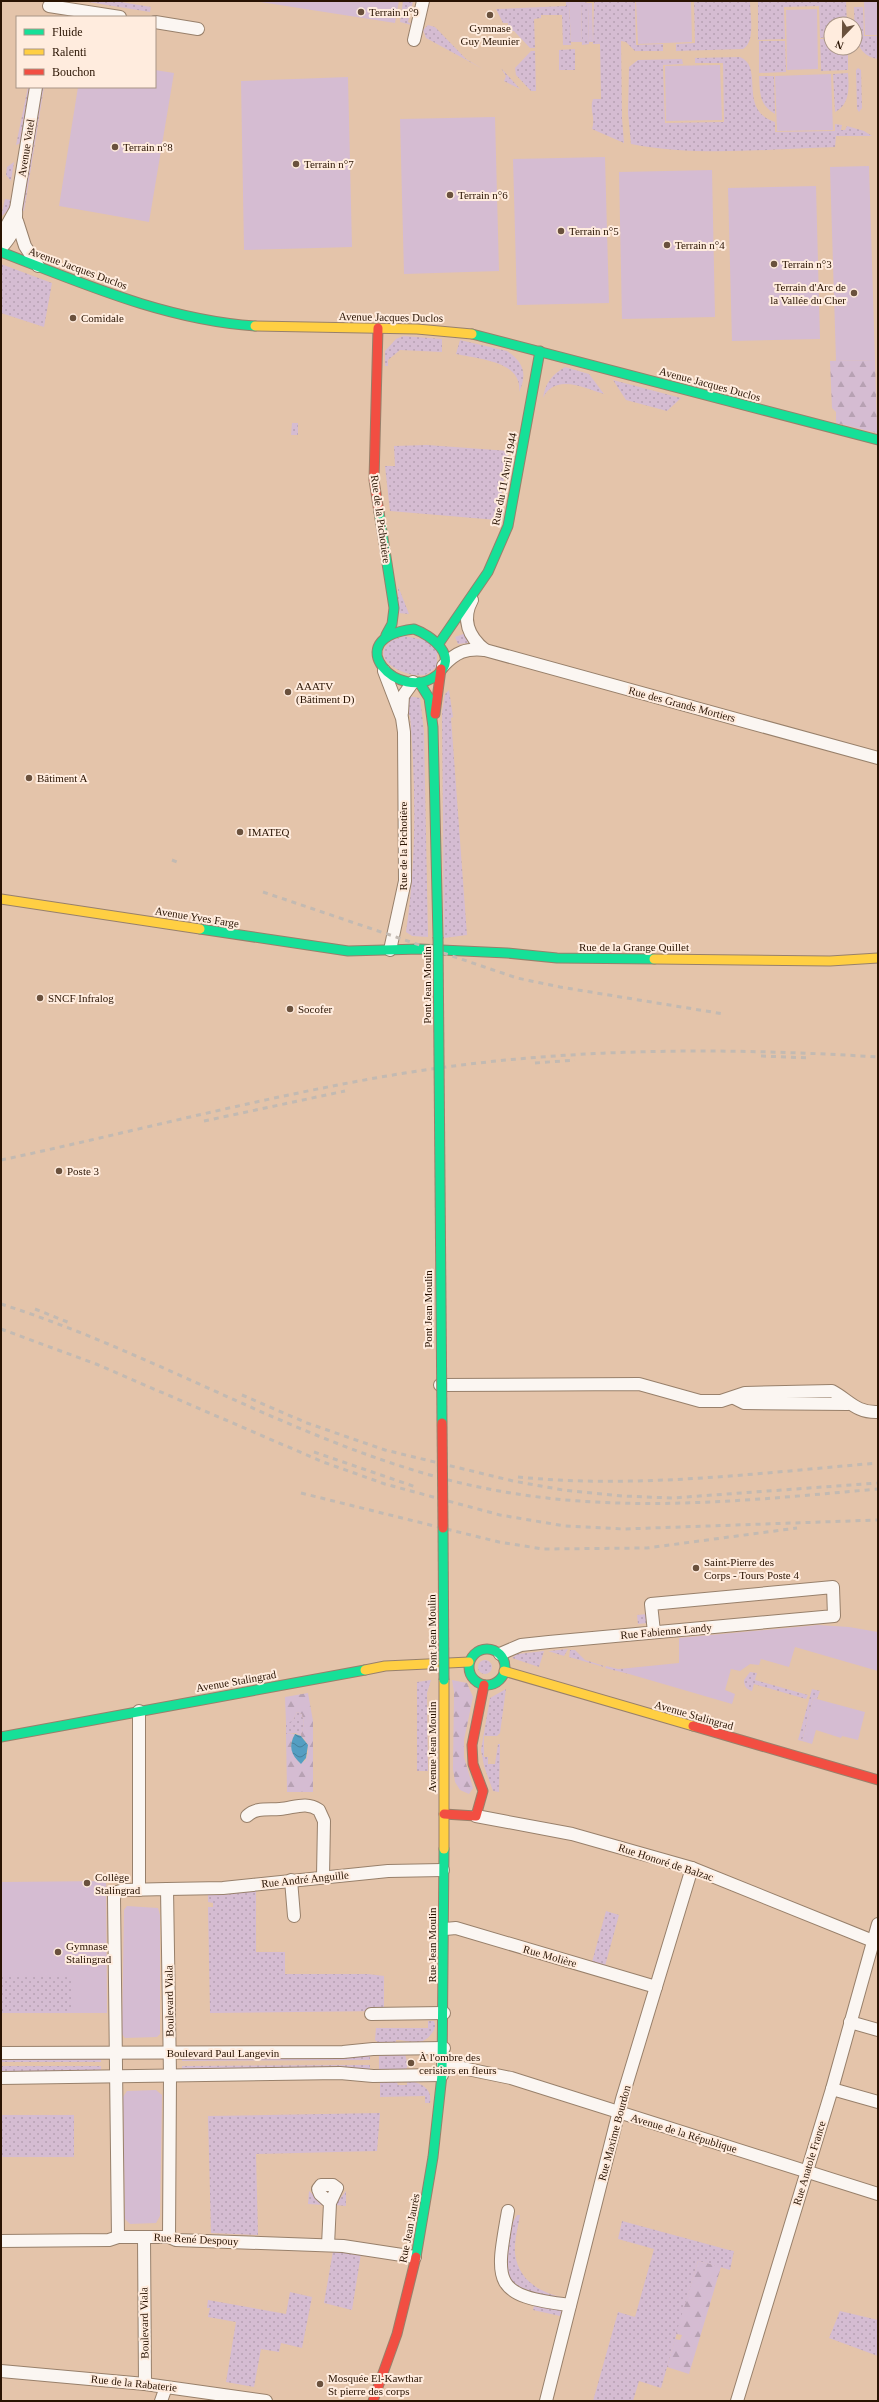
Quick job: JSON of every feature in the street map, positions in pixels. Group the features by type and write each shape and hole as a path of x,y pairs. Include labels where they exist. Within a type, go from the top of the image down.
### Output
{"main road":[{"name":"Avenue Jacques Duclos","path":"1,252 109,293 209,321 236,325 291,328 447,330 476,335 852,433 878,442"},
{"name":"Rue de la Pichotière","path":"378,328 374,429 374,480 394,608 392,624 386,635"},
{"name":"Rue du 11 Avril 1944","path":"440,642 454,619 478,588 500,547 508,528 540,351"},
{"path":"433,727 442,667 444,650 440,642 433,635 414,629 398,630 386,635 378,647 378,664 384,671 396,678 416,682 430,680 442,667"},
{"path":"416,682 429,698 433,727"},
{"name":"Pont Jean Moulin","path":"433,727 438,937 440,1385 444,1680"},
{"name":"Avenue Yves Farge","path":"1,899 329,949 361,952 390,950"},
{"name":"Rue de la Grange Quillet","path":"390,950 507,953 557,958 830,961 878,958"},
{"path":"485,1648 500,1654 505,1665 504,1671 495,1683 484,1685 478,1683 470,1674 469,1662 475,1653 485,1648"},
{"name":"Avenue Stalingrad","path":"4,1736 386,1666 469,1662"},
{"name":"Avenue Stalingrad","path":"504,1671 878,1780"},
{"name":"Avenue Jean Moulin","path":"444,1680 444,1814"},
{"path":"476,1816 483,1791 473,1764 472,1745 484,1685"},
{"name":"Rue Honoré de Balzac","path":"444,1814 476,1816"},
{"name":"Rue Jean Moulin","path":"443,2070 445,1929 443,1870 444,1814"},
{"name":"Rue Jean Jaurès","path":"382,2381 406,2303 416,2257 431,2178 443,2070"},
{"path":"373,2401 382,2381"},
{"path":"380,2401 382,2381"}],"street":[{"path":"414,40 423,1"},
{"path":"48,8 112,16"},
{"path":"156,22 198,29"},
{"name":"Avenue Vatel","path":"1,236 11,218 36,88"},
{"path":"11,218 25,246 38,267"},
{"name":"Avenue Vatel","path":"1,248 14,231 11,218"},
{"path":"478,588 470,603 467,622 472,638 485,650"},
{"name":"Rue des Grands Mortiers","path":"440,642 457,647 485,650 878,758"},
{"path":"442,667 458,652 471,648"},
{"name":"Rue de la Pichotière","path":"384,671 402,718 404,881 390,950"},
{"path":"402,718 403,696 416,682"},
{"path":"440,1385 638,1384 700,1401 720,1401 734,1398 745,1393 832,1391 841,1396 848,1404 860,1409 878,1412"},
{"name":"Rue Fabienne Landy","path":"500,1654 513,1647 528,1644 834,1616 833,1587 652,1604 654,1632"},
{"path":"139,1711 139,1890"},
{"path":"247,1816 256,1810 279,1809 294,1806 312,1806 319,1810 324,1821 324,1876"},
{"name":"Rue Honoré de Balzac","path":"476,1816 572,1834 692,1868 876,1942"},
{"name":"Rue Maxime Bourdon","path":"546,2401 619,2112 692,1868"},
{"name":"Rue André Anguille","path":"167,1888 223,1888 388,1870 443,1870"},
{"path":"291,1880 294,1916"},
{"path":"118,2237 114,1897 118,1892 124,1890 167,1888"},
{"name":"Boulevard Viala","path":"167,1888 170,2053 169,2237"},
{"name":"Rue Anatole France","path":"737,2401 832,2089 850,2022 876,1942 878,1924"},
{"name":"Rue Molière","path":"445,1929 456,1928 656,1987"},
{"path":"371,2014 444,2013"},
{"path":"850,2022 878,2030"},
{"name":"Boulevard Paul Langevin","path":"1,2053 116,2054 343,2052 373,2049 444,2048"},
{"name":"Boulevard Paul Langevin","path":"1,2078 340,2073 373,2076 443,2070"},
{"name":"Avenue de la République","path":"443,2070 505,2077 878,2194"},
{"path":"832,2089 878,2102"},
{"path":"328,2245 330,2203"},
{"path":"508,2212 499,2266 507,2284 516,2293 528,2299 570,2305"},
{"name":"Rue René Despouy","path":"1,2241 109,2240 118,2237 169,2237 176,2240 360,2247 416,2257"},
{"name":"Boulevard Viala","path":"144,2237 145,2384"},
{"name":"Rue de la Rabaterie","path":"1,2371 145,2384 213,2397 266,2401"},
{"path":"161,2401 166,2387"}],"green space":[{"path":"82,1 115,1 151,7 150,12"},
{"name":"Terrain n°9","path":"254,1 399,1 395,23"},
{"path":"403,1 413,1 408,22 415,26 400,22"},
{"path":"566,1 569,1 571,45 563,45 562,15 541,15 541,18 534,19 535,48 530,48 514,31 508,31 508,23 503,23 496,9 566,6"},
{"path":"569,1 581,1 582,42 571,42"},
{"path":"581,1 588,3 589,44 582,45"},
{"path":"594,1 635,1 636,45 663,44 663,51 635,51 626,42 621,41 622,118 624,143 592,129 593,99 601,99 600,44 593,44"},
{"path":"636,1 691,1 692,42 638,44"},
{"path":"694,1 750,1 751,34 747,45 743,49 676,51 676,44 695,43"},
{"path":"758,1 846,1 847,16 823,16 823,38 820,38 819,6 784,7 785,39 758,40"},
{"path":"864,1 878,1 878,35 865,35"},
{"path":"588,3 592,3 593,42 589,42"},
{"path":"854,7 863,7 864,36 878,36 878,59 863,52 863,16 854,16"},
{"path":"817,9 818,69 787,70 786,10"},
{"path":"428,25 435,27 466,59 483,69 426,38 423,30"},
{"path":"820,39 823,39 823,56 848,56 848,70 821,71"},
{"path":"759,41 785,41 786,72 759,73"},
{"path":"575,49 575,70 559,70 559,50"},
{"path":"531,51 535,51 536,91 531,91 516,75 515,68"},
{"path":"740,57 747,62 751,70 754,99 757,108 764,116 775,122 775,132 835,131 835,124 842,125 841,130 845,130 847,126 864,131 872,136 836,136 835,147 733,151 682,150 631,144 628,113 629,67 638,60 682,59 683,64 663,65 665,123 724,122 723,63 695,63 695,58"},
{"path":"720,65 722,120 666,121 665,66"},
{"path":"501,68 520,89 504,81 506,76"},
{"path":"858,68 861,70 862,108 859,112 857,109 856,70"},
{"name":"Terrain n°8","path":"156,70 174,73 149,222 59,206 78,88 156,88"},
{"path":"848,73 848,95 844,105 835,112 833,74"},
{"path":"831,74 833,130 777,131 775,76"},
{"path":"759,76 774,76 775,114 763,103 760,93"},
{"name":"Terrain n°7","path":"348,77 352,247 244,250 241,81"},
{"path":"28,88 30,88 21,143 16,145"},
{"path":"41,88 44,88 24,211 21,210"},
{"name":"Terrain n°6","path":"495,117 499,271 404,274 400,119"},
{"name":"Terrain n°5","path":"605,157 609,303 517,305 513,159"},
{"path":"14,162 11,181 6,175 7,167"},
{"name":"Terrain d'Arc de la Vallée du Cher","path":"869,166 875,360 836,361 830,167"},
{"name":"Terrain n°4","path":"712,170 715,317 622,319 619,172"},
{"name":"Terrain n°3","path":"816,186 820,339 732,341 728,188"},
{"path":"5,199 12,200 11,207 1,217"},
{"path":"1,264 52,283 44,327 1,313"},
{"path":"403,336 442,339 442,352 400,350 388,360 388,366 385,366 385,351 396,339"},
{"path":"460,340 507,351 517,359 522,368 523,374 522,385 519,392 518,382 514,374 507,368 487,360 456,354"},
{"path":"875,360 877,433 836,423 836,412 832,408 830,361"},
{"path":"565,367 589,374 604,394 579,386 562,384 548,390 543,398 547,384 556,373"},
{"path":"613,380 681,398 667,411 626,400"},
{"path":"292,423 298,423 298,435 291,435"},
{"path":"427,445 509,451 497,520 390,511 385,466 395,466 394,446"},
{"path":"398,586 409,614 398,613"},
{"path":"466,633 468,643 458,644 455,637"},
{"path":"404,636 425,640 437,651 437,667 426,675 417,675 408,674 392,666 384,655 384,649 391,641"},
{"path":"449,690 453,717 451,718 467,935 444,938 442,712 445,694"},
{"path":"408,696 420,698 424,731 428,937 412,936 406,932 412,881 414,830 414,779 411,728 410,716 406,711"},
{"path":"647,1614 648,1623 638,1624 637,1615"},
{"path":"818,1625 849,1627 878,1632 878,1671 795,1647 789,1667 761,1659 759,1665 750,1664 740,1671 731,1669 725,1690 735,1694 732,1704 629,1674 629,1668 679,1663 679,1638"},
{"path":"568,1649 564,1656 548,1651 549,1651"},
{"path":"570,1650 575,1650 585,1660 604,1667 569,1657"},
{"path":"544,1651 539,1667 512,1658 517,1654"},
{"path":"485,1660 490,1662 492,1667 490,1672 485,1674 480,1672 478,1667 480,1662"},
{"path":"606,1666 618,1669 629,1668 629,1674 605,1668"},
{"path":"750,1672 757,1673 755,1680 808,1695 806,1699 754,1684 752,1691 744,1684 744,1680"},
{"path":"431,1680 427,1693 428,1771 417,1771 417,1682"},
{"path":"452,1680 467,1683 473,1697 464,1740 464,1757 473,1788 469,1794 460,1790 455,1782 453,1769 454,1692"},
{"path":"506,1689 500,1733 497,1736 484,1736 484,1757 488,1757 488,1764 495,1764 498,1744 500,1744 499,1792 493,1791 484,1766 481,1750 490,1698"},
{"path":"812,1689 820,1691 817,1699 813,1698 802,1741 798,1740"},
{"path":"308,1693 313,1721 313,1792 287,1792 286,1734 295,1734 291,1745 295,1756 300,1763 305,1761 307,1758 308,1747 306,1741 301,1736 304,1723 302,1714 297,1712 292,1722 286,1723 285,1697"},
{"path":"813,1698 865,1712 858,1740 842,1736 841,1738 816,1730 812,1744 802,1741"},
{"path":"297,1712 302,1714 304,1723 301,1736 296,1733 286,1734 286,1723 293,1720"},
{"path":"106,1881 107,2013 73,2013 73,1975 1,1975 1,1882"},
{"path":"256,1891 256,1952 285,1952 285,1974 368,1974 384,1976 384,2011 210,2013 208,1907 213,1907 213,1903 208,1902 208,1895"},
{"path":"127,1906 158,1908 160,1915 160,2034 157,2037 125,2038 122,2034 124,1910"},
{"path":"606,1911 619,1915 605,1966 592,1962"},
{"path":"1,1975 73,1975 73,2013 1,2013"},
{"path":"428,2021 434,2021 434,2030 428,2038 420,2042 396,2040 396,2043 379,2043 375,2040 376,2028 428,2028"},
{"path":"370,2052 370,2060 182,2061 182,2057"},
{"path":"379,2054 405,2054 408,2065 406,2070 379,2071"},
{"path":"1,2057 101,2057 101,2062 1,2062"},
{"path":"370,2065 370,2073 182,2070 182,2066"},
{"path":"1,2066 101,2066 101,2071 1,2071"},
{"path":"407,2081 421,2084 430,2093 430,2103 425,2103 425,2096 380,2097 380,2082 397,2082 398,2085 407,2085"},
{"path":"156,2090 162,2095 160,2216 156,2223 130,2224 125,2219 123,2097 127,2091"},
{"path":"380,2113 377,2151 256,2154 258,2235 211,2233 208,2116"},
{"path":"1,2115 74,2115 74,2157 1,2157"},
{"path":"309,2191 324,2205 308,2204"},
{"path":"346,2191 346,2206 335,2205"},
{"path":"517,2215 520,2215 515,2253 517,2263 521,2271 532,2284 539,2289 565,2298 564,2300 531,2296 511,2284 504,2259 513,2222"},
{"path":"622,2221 734,2251 730,2270 698,2261 661,2388 639,2381 633,2401 593,2401 618,2312 635,2317 654,2249 618,2239"},
{"path":"333,2251 361,2254 352,2310 324,2303"},
{"path":"698,2261 721,2267 689,2374 667,2367 675,2339 680,2340 682,2335 676,2334"},
{"path":"290,2292 312,2297 302,2348 281,2343 279,2352 261,2349 254,2387 226,2382 236,2322 208,2317 210,2308 207,2308 208,2300 286,2314"},
{"path":"534,2305 562,2309 560,2316 533,2310"},
{"path":"840,2311 878,2320 878,2356 829,2338"}],"water":[{"path":"295,1734 301,1736 308,1745 306,1758 301,1764 293,1754 291,1746"}],"railway":[{"path":"172,860 177,862"},
{"path":"263,892 517,978 560,987 724,1014"},
{"path":"1,1160 308,1091 411,1072 469,1064 585,1054 702,1051 878,1057"},
{"path":"761,1056 811,1058"},
{"path":"535,1063 575,1060"},
{"path":"204,1121 345,1091"},
{"path":"1,1304 108,1344 316,1435 423,1473 481,1487 538,1497 594,1502 649,1504 762,1499 878,1489"},
{"path":"35,1309 70,1323"},
{"path":"1,1329 96,1364 323,1462 385,1484 500,1515 565,1526 623,1529 878,1520"},
{"path":"242,1395 307,1423 385,1450 513,1481 563,1490 623,1496 672,1498 878,1483"},
{"path":"314,1452 416,1487"},
{"path":"518,1477 563,1480 653,1480 743,1475 878,1463"},
{"path":"301,1493 499,1542 543,1549 647,1548 797,1528"}],"traffic: fast":[{"path":"1,252 126,299 189,316 255,326"},
{"path":"472,334 878,440"},
{"path":"440,642 488,572 508,526 540,351"},
{"path":"379,512 394,608 392,624 386,635"},
{"path":"414,629 435,641 444,654 446,661 443,668 437,675 422,682 407,682 393,676 382,667 377,655 379,644 391,635 414,629"},
{"path":"419,682 429,698 433,727 438,937"},
{"path":"200,929 348,951 420,949 507,953 557,958 654,959"},
{"path":"438,937 442,1423"},
{"path":"443,1528 444,1680"},
{"path":"491,1649 500,1654 504,1660 505,1667 504,1674 500,1680 491,1685 483,1685 474,1680 470,1674 469,1663 474,1654 480,1650 491,1649"},
{"path":"1,1737 365,1670"},
{"path":"416,2257 433,2157 442,2075 444,1849"}],"traffic: slow":[{"path":"255,326 417,329 472,334"},
{"path":"1,899 200,929"},
{"path":"654,959 830,961 878,958"},
{"path":"365,1670 385,1666 469,1662"},
{"path":"504,1671 693,1726"},
{"path":"444,1680 444,1849"}],"traffic: jam":[{"path":"378,328 374,480 379,512"},
{"path":"435,714 441,669"},
{"path":"442,1423 443,1528"},
{"path":"444,1814 476,1816 483,1791 473,1764 472,1745 484,1685"},
{"path":"693,1726 878,1780"},
{"path":"373,2401 397,2334 416,2257"}],"place":[{"name":"Terrain n°9","path":"361,12"},
{"name":"Gymnase Guy Meunier","path":"490,15"},
{"name":"Terrain n°8","path":"115,147"},
{"name":"Terrain n°7","path":"296,164"},
{"name":"Terrain n°6","path":"450,195"},
{"name":"Terrain n°5","path":"561,231"},
{"name":"Terrain n°4","path":"667,245"},
{"name":"Terrain n°3","path":"774,264"},
{"name":"Terrain d'Arc de la Vallée du Cher","path":"854,293"},
{"name":"Comidale","path":"73,318"},
{"name":"AAATV (Bâtiment D)","path":"288,692"},
{"name":"Bâtiment A","path":"29,778"},
{"name":"IMATEQ","path":"240,832"},
{"name":"SNCF Infralog","path":"40,998"},
{"name":"Socofer","path":"290,1009"},
{"name":"Poste 3","path":"59,1171"},
{"name":"Saint-Pierre des Corps - Tours Poste 4","path":"696,1568"},
{"name":"Collège Stalingrad","path":"87,1883"},
{"name":"Gymnase Stalingrad","path":"58,1952"},
{"name":"À l'ombre des cerisiers en fleurs","path":"411,2063"},
{"name":"Mosquée El-Kawthar St pierre des corps","path":"320,2384"}]}
